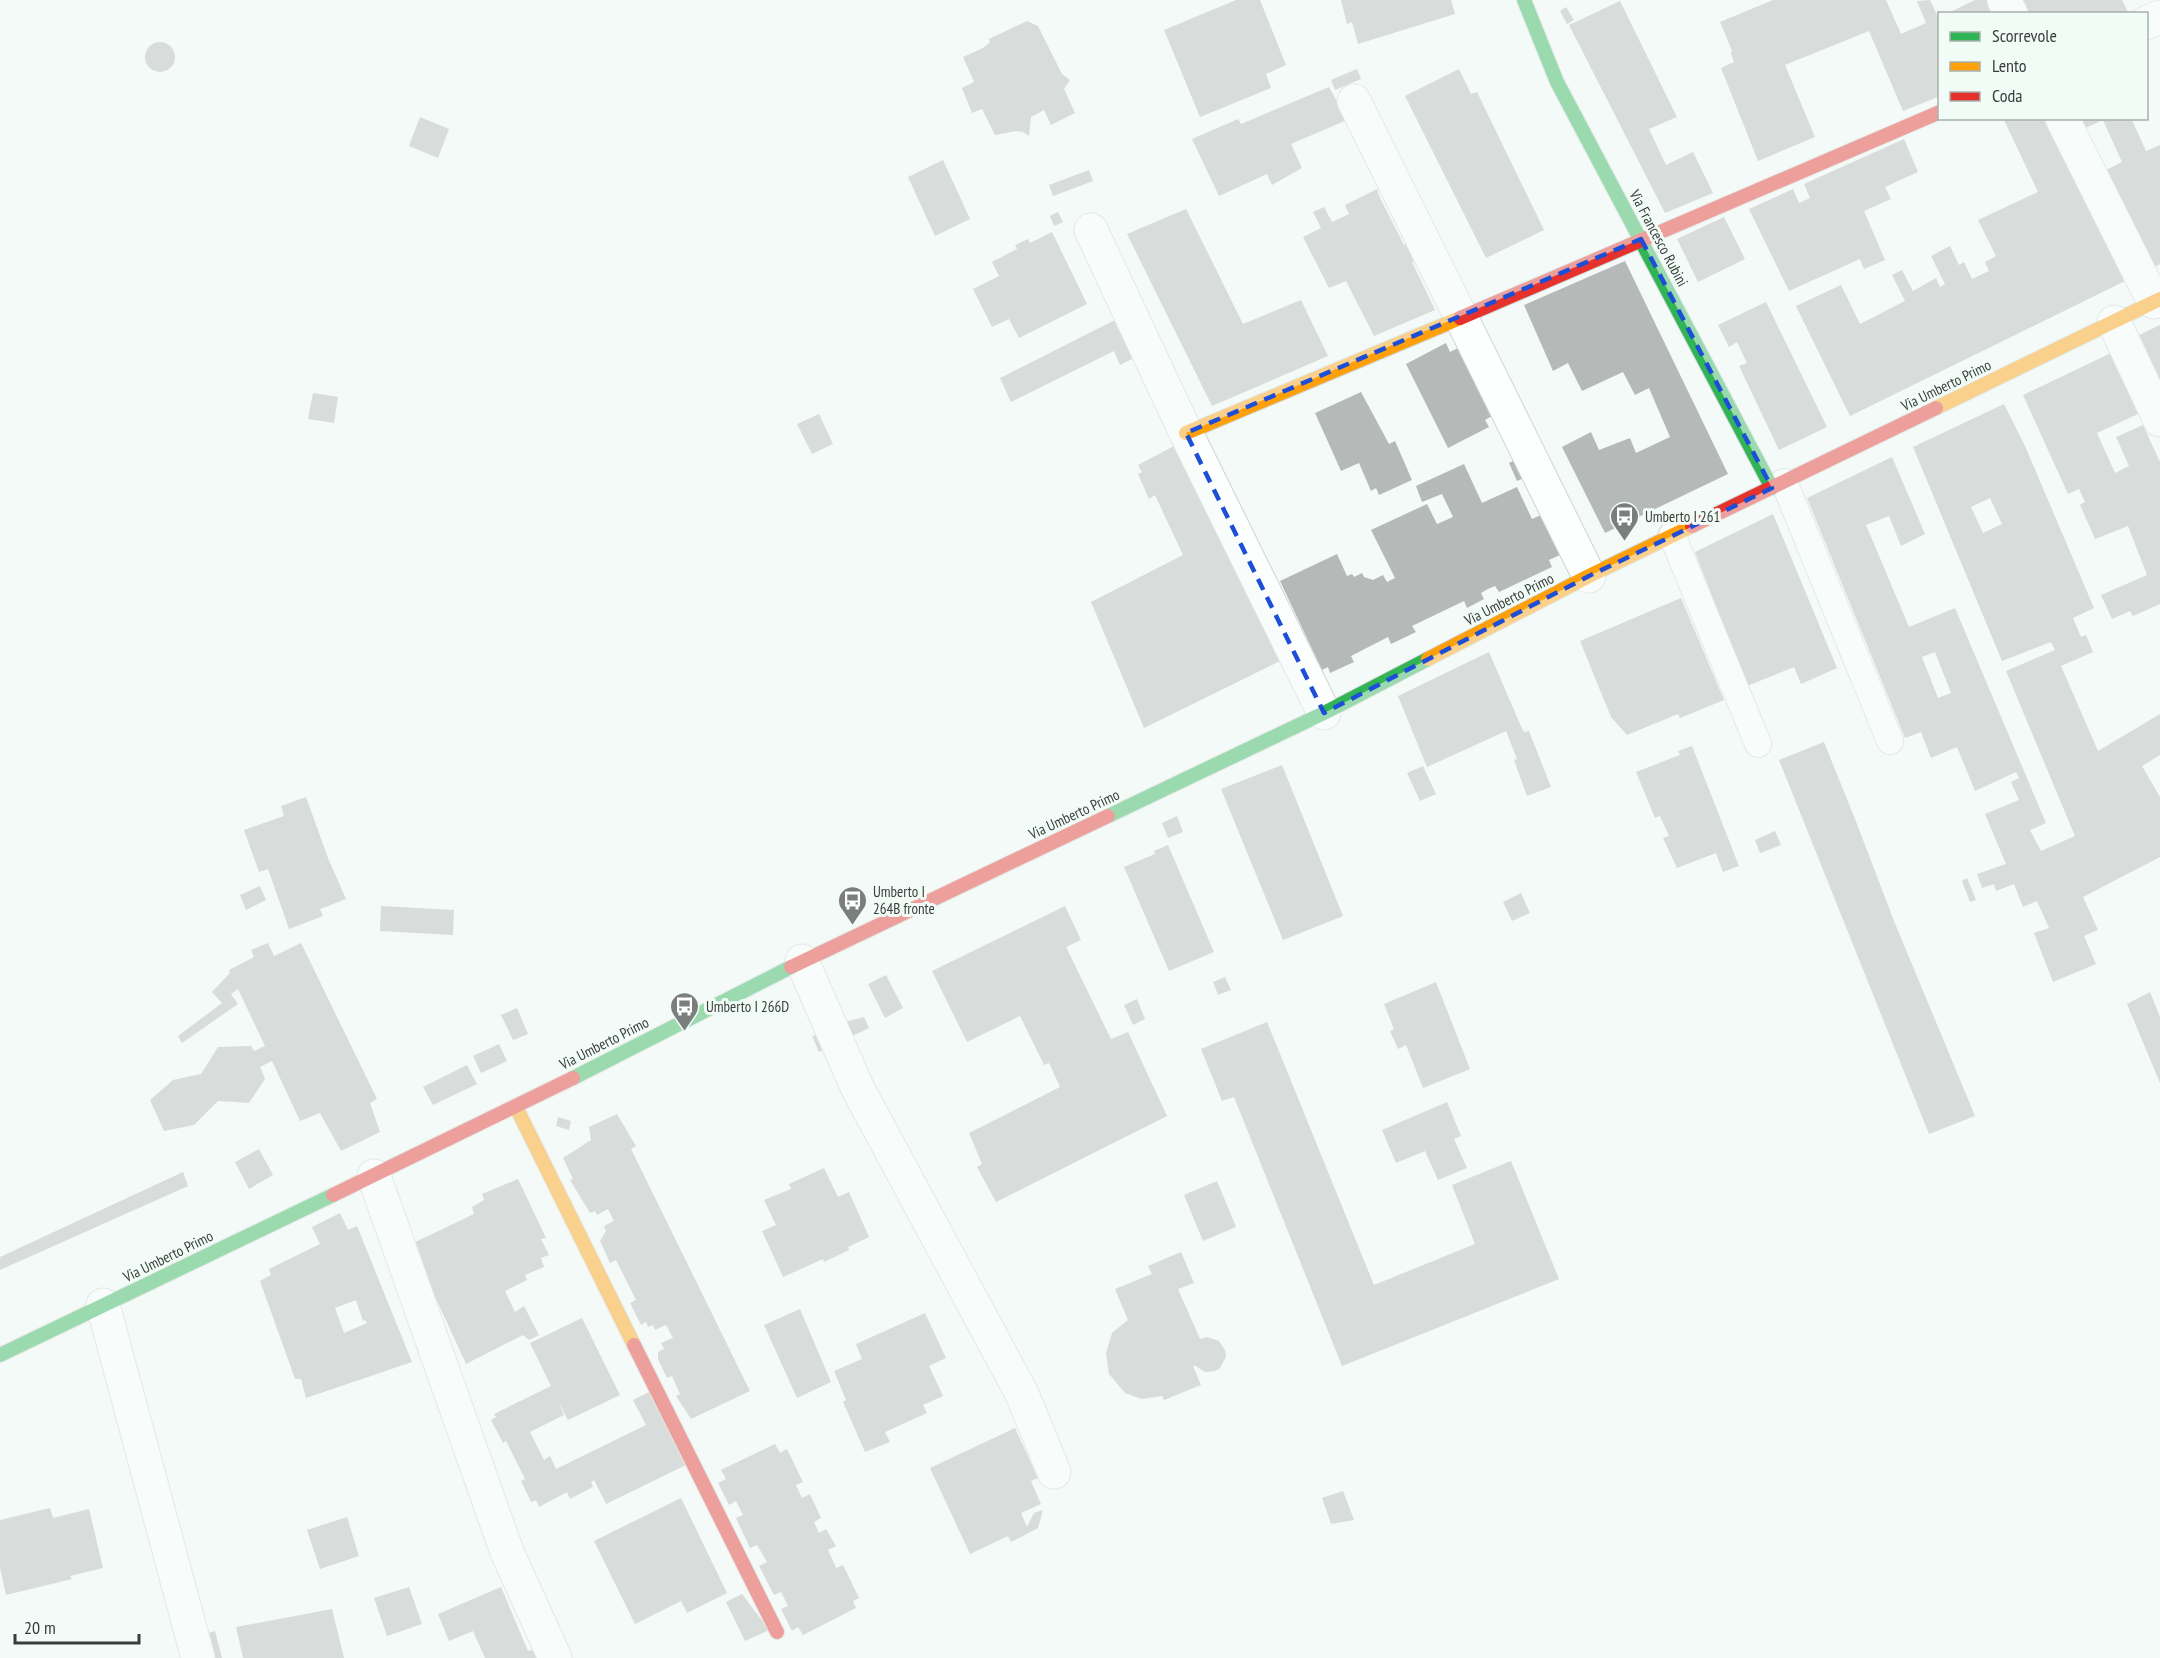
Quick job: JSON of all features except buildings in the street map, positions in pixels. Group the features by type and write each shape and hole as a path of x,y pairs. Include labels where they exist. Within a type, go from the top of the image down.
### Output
{"main road":[{"name":"Via Francesco Rubini","path":"1524,0 1557,82 1641,239 1778,485"},
{"path":"1186,433 1461,318 1938,113"},
{"name":"Via Umberto Primo","path":"0,1354 516,1107 802,961 1324,713 1589,576 2157,301"},
{"path":"516,1107 777,1632"}],"street":[{"path":"1354,101 1589,576"},
{"path":"2063,120 2157,301"},
{"path":"1091,230 1186,433 1324,713"},
{"path":"2114,322 2160,420"},
{"path":"802,961 858,1089 1022,1394 1054,1472"},
{"path":"374,1176 507,1552 555,1658"},
{"path":"103,1305 198,1658"}],"lane":[{"path":"1778,485 1890,741"},
{"path":"1672,535 1758,744"}],"highlighted area":[{"path":"1641,239 1772,488 1589,576 1324,713 1186,433"}],"traffic: fast":[{"path":"1524,0 1557,82 1772,488"},
{"path":"1108,816 1324,713 1428,659"},
{"path":"573,1078 791,967"},
{"path":"0,1355 333,1195"}],"traffic: slow":[{"path":"1936,408 2160,299"},
{"path":"1186,433 1460,318"},
{"path":"1428,659 1692,526"},
{"path":"516,1107 634,1345"}],"traffic: jam":[{"path":"1460,318 1938,113"},
{"path":"1692,526 1936,408"},
{"path":"791,967 1108,816"},
{"path":"333,1195 573,1078"},
{"path":"634,1345 777,1632"}],"place":[{"name":"Umberto I 261","path":"1624,542"},
{"name":"Umberto I 264B fronte","path":"852,926"},
{"name":"Umberto I 266D","path":"685,1032"}]}
